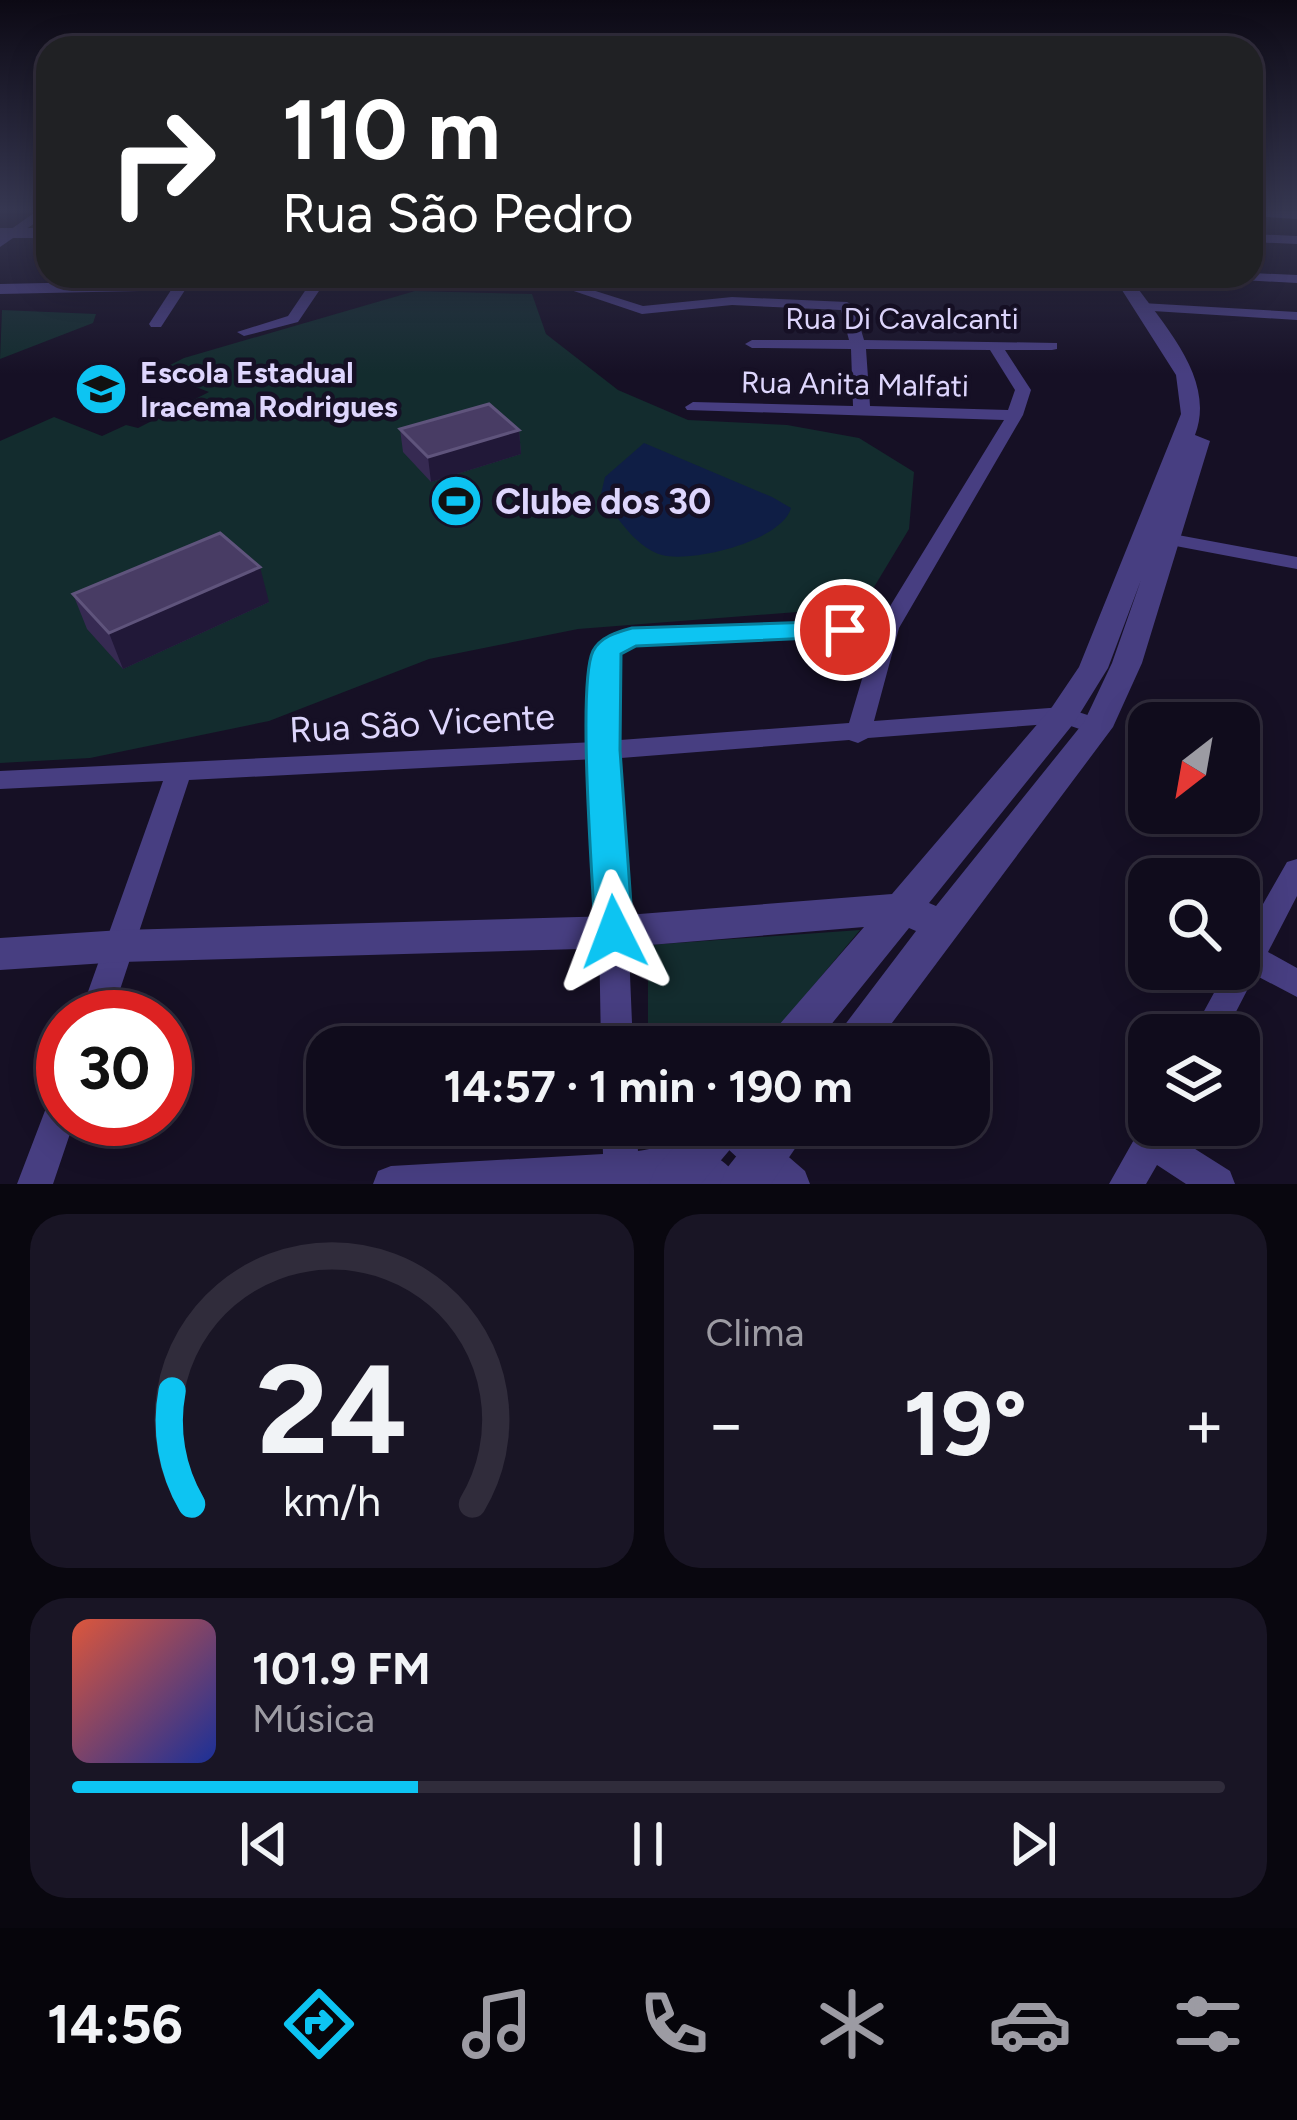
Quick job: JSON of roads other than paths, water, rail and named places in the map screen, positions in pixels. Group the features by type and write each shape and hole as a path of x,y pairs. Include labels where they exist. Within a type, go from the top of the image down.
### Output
{"street":[{"path":"1263,277 1297,278"},
{"path":"0,289 90,288"},
{"path":"156,325 179,288"},
{"path":"244,332 293,319 314,288"},
{"path":"578,288 642,310 750,295 847,306 857,345 862,411"},
{"path":"1133,288 1152,308 1297,316"},
{"path":"865,1026 1097,728 1127,663 1157,538 1199,415 1186,375 1144,288"},
{"path":"1279,316 1297,336"},
{"name":"Rua Di Cavalcanti","path":"752,344 1052,346"},
{"path":"858,734 888,628 1016,415 1023,391 995,346"},
{"name":"Rua Anita Malfati","path":"693,407 1016,415"},
{"path":"1157,538 1297,563"},
{"path":"805,1026 1063,715 1093,668 1157,538"},
{"path":"616,1026 604,657 619,640 888,628"},
{"path":"1063,715 1097,728"},
{"name":"Rua São Vicente","path":"0,780 604,750 1063,715"},
{"path":"105,990 179,772"},
{"path":"1260,935 1297,870"},
{"path":"0,954 121,946 614,932 904,908 941,926"},
{"path":"1260,963 1297,984"},
{"path":"35,1184 49,1146"},
{"path":"620,1146 621,1171"},
{"path":"391,1184 621,1171 696,1176 712,1146"},
{"path":"1126,1184 1148,1146"},
{"path":"1172,1146 1217,1184"}],"water":[{"path":"644,443 791,508 771,530 734,547 676,557 652,551 627,530 601,494 605,477"}],"place":[{"name":"Escola Estadual Iracema Rodrigues","path":"101,389"},
{"name":"Clube dos 30","path":"456,501"}]}
